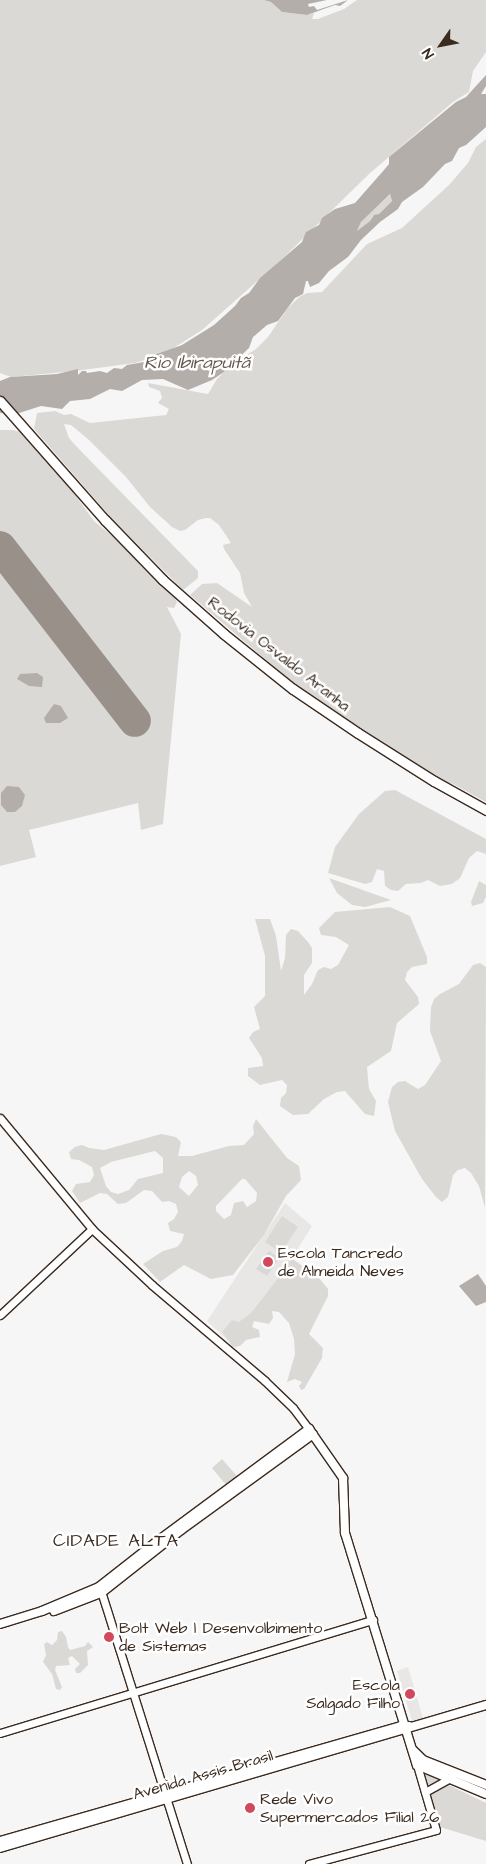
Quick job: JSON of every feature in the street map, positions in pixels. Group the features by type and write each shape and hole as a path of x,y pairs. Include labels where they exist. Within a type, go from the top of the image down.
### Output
{"highway":[{"name":"Rodovia Osvaldo Aranha","path":"0,401 104,520 150,566 236,644 293,689 358,733 434,781 486,810"}],"main road":[{"path":"0,1629 100,1590 156,1545 311,1431 343,1478 345,1533 409,1727 417,1765 486,1785"},
{"path":"0,1624 43,1613"},
{"name":"Avenida Assis Brasil","path":"0,1841 486,1705"},
{"path":"413,1749 423,1760 486,1794"},
{"name":"Avenida Assis Brasil","path":"0,1848 165,1796"}],"street":[{"path":"0,1118 92,1229 152,1285 293,1408 311,1431"},
{"path":"0,1316 92,1229"},
{"path":"100,1590 187,1864"},
{"path":"0,1733 373,1620"},
{"path":"309,1864 436,1830 417,1765"},
{"path":"425,1792 453,1776"}],"shaded area":[{"path":"0,0 264,0 271,2 282,12 307,15 314,13 312,19 318,19 344,9 357,0 486,0 486,52 473,71 469,92 453,102 369,174 279,262 202,330 164,354 135,363 11,377 0,373"},
{"path":"486,139 486,802 453,784 445,782 360,730 287,678 190,595 202,584 217,583 252,607 244,593 240,573 224,549 223,545 231,543 219,525 210,518 206,518 198,520 185,530 180,531 172,527 150,507 126,477 89,440 71,425 64,424 69,438 77,447 198,571 198,578 183,590 115,522 34,429 37,413 55,411 64,415 71,414 90,423 166,415 169,409 158,403 162,398 160,391 149,387 148,383 208,394 217,379 231,365 256,349 268,337 287,309 299,297 307,293 322,292 367,244 402,228 449,185 468,163 476,147"},
{"path":"390,194 392,201 357,231 361,222"},
{"path":"0,430 20,432 73,492 94,521 128,549 141,566 173,595 177,602 174,608 167,607 181,634 163,824 141,830 138,803 29,830 36,857 0,866"},
{"path":"395,790 486,839 486,854 477,851 469,858 460,878 452,884 440,886 428,880 421,883 406,884 398,891 391,890 385,886 384,871 377,869 372,882 365,884 328,873 335,847 359,814 385,791"},
{"path":"329,878 391,900 365,907 352,905 337,893"},
{"path":"479,881 486,885 486,897 483,903 472,906 471,902"},
{"path":"390,907 410,916 427,957 427,964 412,967 407,972 405,980 418,997 419,1004 397,1023 391,1051 367,1067 369,1089 376,1101 374,1116 365,1114 345,1091 337,1092 324,1099 308,1114 293,1115 280,1106 281,1098 286,1093 287,1085 282,1080 260,1085 248,1076 248,1068 263,1066 262,1058 249,1038 253,1032 260,1029 254,1007 265,996 265,956 255,919 270,919 276,936 281,971 285,958 286,935 291,929 298,931 312,948 312,963 304,975 304,995 312,984 318,970 324,967 331,969 338,965 349,945 336,937 321,935 319,928 335,912"},
{"path":"480,963 486,967 485,1208 479,1186 471,1173 465,1168 458,1170 453,1175 448,1197 442,1202 436,1197 422,1179 395,1131 388,1102 392,1087 398,1082 405,1081 418,1089 425,1085 441,1061 430,1031 431,1007 434,999 459,984 473,965"},
{"path":"256,1119 287,1158 299,1166 301,1180 286,1196 264,1235 233,1275 211,1279 184,1265 160,1282 143,1264 163,1251 177,1247 182,1241 184,1234 170,1231 168,1223 174,1219 178,1212 176,1204 169,1201 162,1202 152,1191 144,1190 126,1203 118,1204 107,1194 100,1193 80,1203 72,1191 76,1184 90,1182 94,1175 92,1167 79,1160 71,1159 69,1152 75,1147 82,1145 104,1150 161,1134 176,1137 181,1142 178,1156 192,1156 229,1146 244,1145 254,1134 253,1126","holes":["155,1151 163,1158 163,1173 138,1179 129,1190 118,1194 111,1192 106,1186 100,1168 111,1162","189,1171 196,1176 198,1185 189,1196 179,1187 182,1177","242,1179 245,1179 257,1193 256,1201 247,1207 243,1201 234,1203 231,1215 224,1219 216,1211 216,1206"]},
{"name":"Escola Tancredo de Almeida Neves","path":"285,1203 312,1226 236,1348 207,1321"},
{"path":"282,1216 298,1227 281,1253 265,1242"},
{"path":"269,1251 279,1258 267,1276 256,1269"},
{"path":"290,1257 319,1278 328,1289 328,1296 309,1334 323,1348 322,1358 304,1389 301,1390 299,1386 302,1382 295,1379 287,1382 295,1354 294,1339 289,1323 279,1312 272,1311 273,1318 269,1324 254,1321 252,1327 259,1330 260,1337 246,1340 240,1346 233,1347 222,1332 232,1320 239,1322 251,1313 279,1277"},
{"path":"222,1459 237,1476 226,1485 212,1468"},
{"path":"62,1631 70,1650 85,1646 88,1642 93,1647 87,1651 88,1665 80,1673 76,1673 75,1669 80,1664 72,1656 68,1658 70,1665 56,1666 55,1670 62,1687 60,1690 56,1689 52,1674 43,1662 46,1655 44,1644 47,1642 52,1645 57,1640 58,1632"},
{"name":"Escola Salgado Filho","path":"408,1667 423,1718 412,1721 397,1671"},
{"path":"424,1773 486,1803 486,1841 440,1827"}],"water":[{"path":"264,0 327,0 308,4 309,7 314,6 317,10 348,0 340,6 335,5 307,15 282,12 271,2"},
{"name":"Rio Ibirapuitã","path":"486,75 486,86 481,94 486,94 486,127 466,145 459,148 452,161 445,164 423,187 402,202 398,209 380,222 361,240 348,257 329,271 319,283 310,287 308,281 306,281 303,294 295,298 278,321 267,325 253,337 249,348 224,372 212,380 188,390 163,379 142,380 122,391 110,389 90,399 70,401 62,409 41,406 16,414 0,413 0,381 10,377 57,374 78,369 78,375 82,371 87,373 100,371 107,373 114,368 122,369 127,365 144,362 154,355 182,345 214,325 241,298 249,293 260,278 302,242 306,232 319,225 322,218 335,209 355,203 389,164 389,157 456,102 466,97","holes":["390,194 392,201 379,214 374,215 370,221 357,231 361,222"]},
{"path":"37,673 43,677 42,687 29,686 17,679 20,674"},
{"path":"54,704 61,706 68,718 60,723 46,723 44,718"},
{"path":"7,786 19,787 25,795 22,806 15,812 7,812 1,805 1,793"},
{"path":"478,1274 486,1286 486,1302 476,1306 459,1286"}],"runway":[{"path":"0,547 135,721"}],"place":[{"name":"Escola Tancredo de Almeida Neves","path":"268,1262"},
{"name":"Bolt Web l Desenvolbimento de Sistemas","path":"109,1637"},
{"name":"Escola Salgado Filho","path":"410,1694"},
{"name":"Rede Vivo Supermercados Filial 26","path":"250,1808"}],"district":[{"name":"CIDADE ALTA","path":"116,1541"}]}
